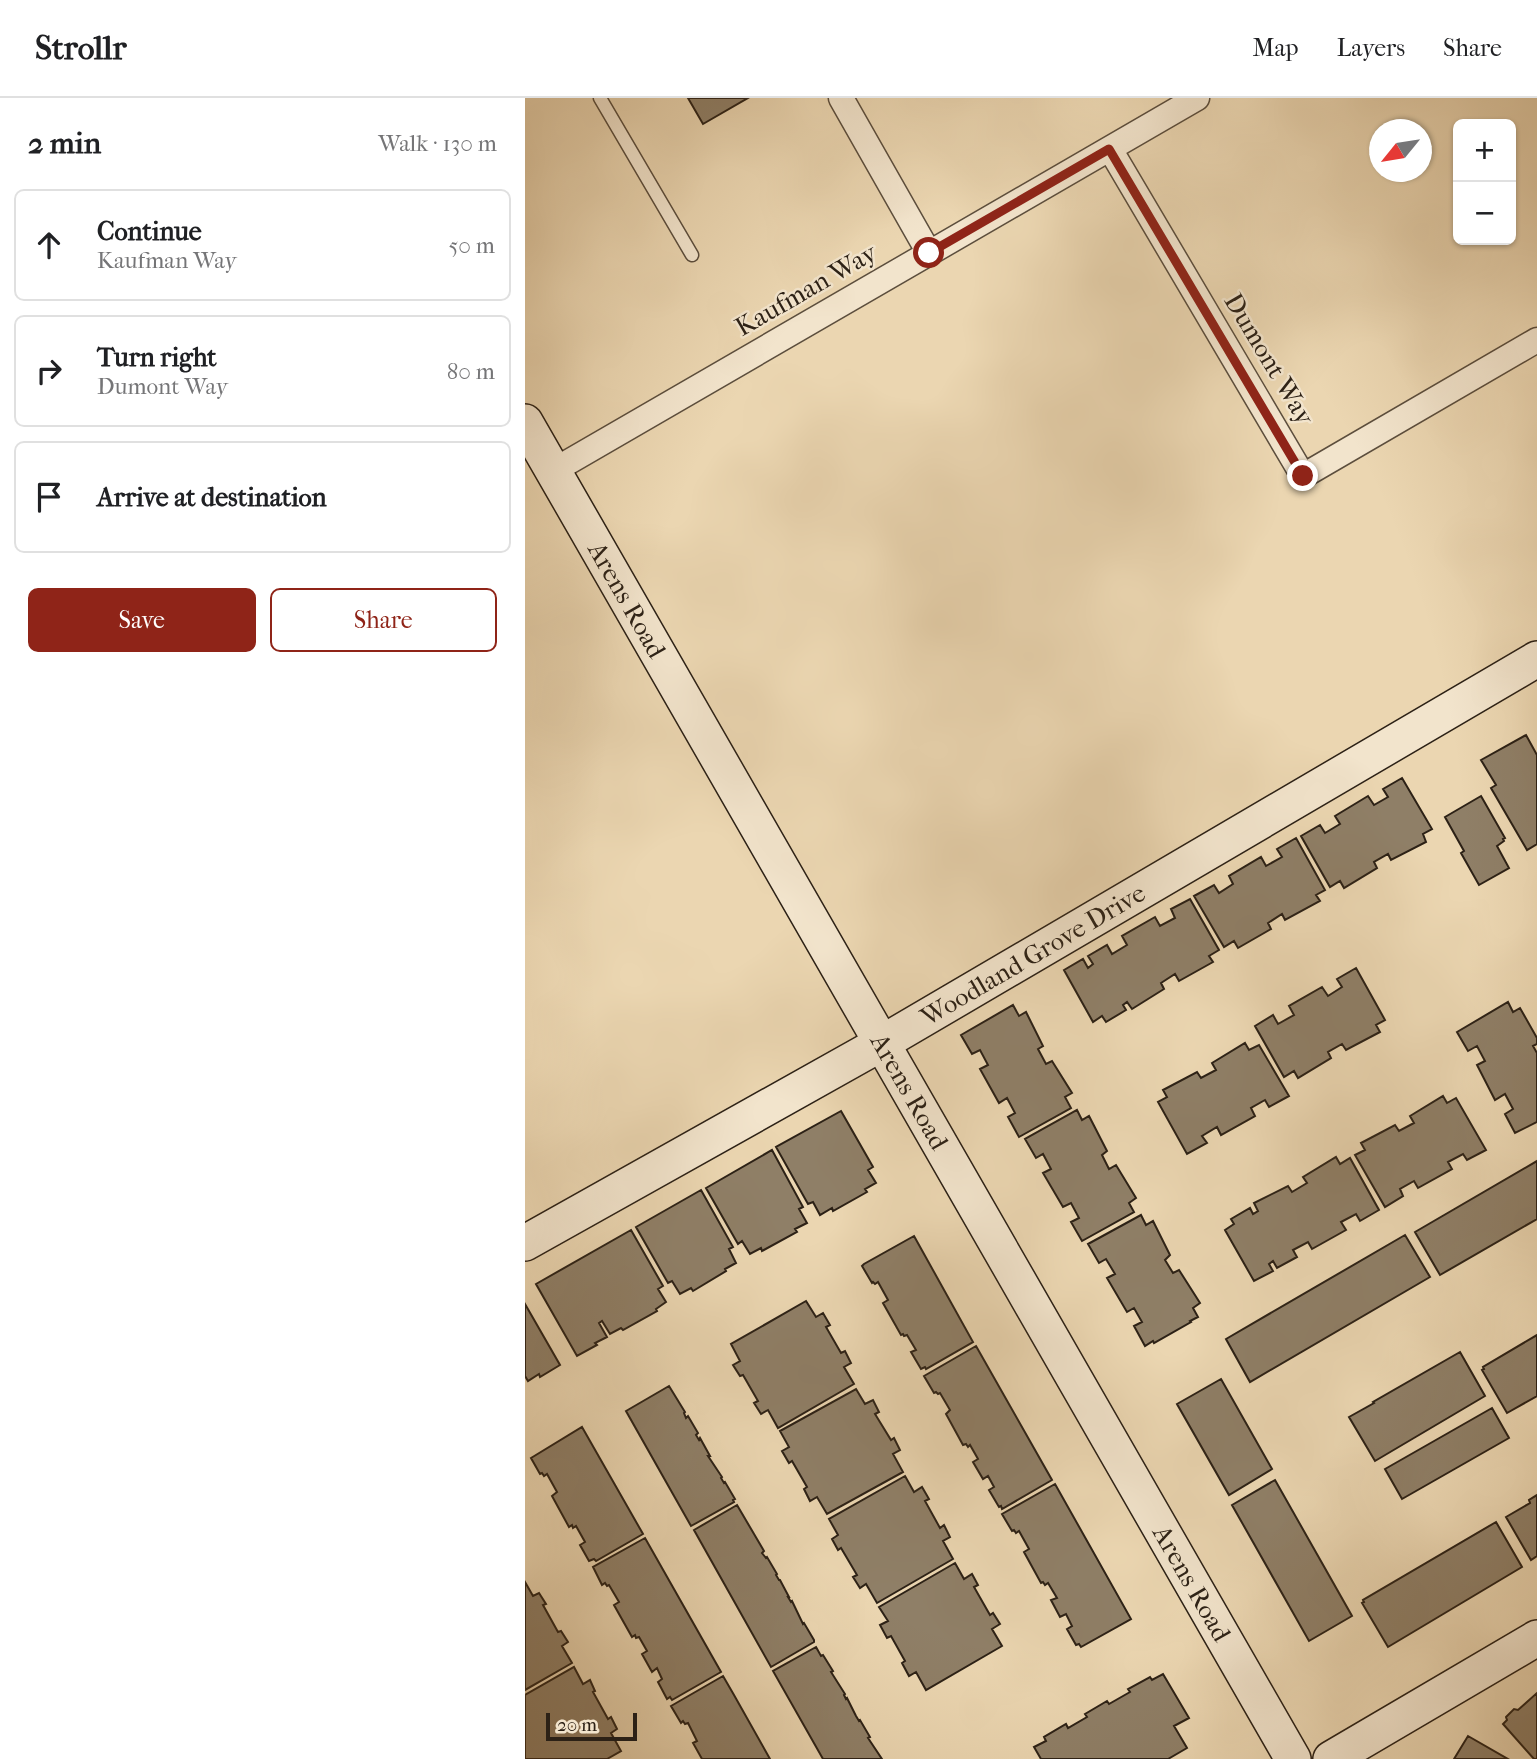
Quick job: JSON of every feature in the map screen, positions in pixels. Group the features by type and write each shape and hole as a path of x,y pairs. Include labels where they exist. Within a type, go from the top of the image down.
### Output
{"street":[{"path":"841,98 929,253"},
{"name":"Kaufman Way","path":"553,471 1197,98"},
{"name":"Dumont Way","path":"1109,149 1303,476 1537,340"},
{"name":"Arens Road","path":"525,422 1293,1759"},
{"name":"Woodland Grove Drive","path":"525,1243 882,1043 1537,659"},
{"path":"1331,1759 1537,1638"}],"lane":[{"path":"600,98 692,255"}],"building":[{"path":"688,98 748,98 703,124"},
{"path":"1526,735 1537,755 1537,844 1527,850 1491,788 1496,785 1481,760"},
{"path":"1402,778 1432,829 1423,834 1426,842 1391,860 1388,854 1374,862 1377,868 1344,888 1340,881 1330,887 1301,836 1320,825 1325,833 1340,824 1335,816 1368,796 1374,805 1388,797 1383,789"},
{"path":"1481,796 1505,838 1497,846 1509,868 1479,885 1445,817"},
{"path":"1296,838 1325,890 1316,895 1320,901 1285,920 1282,914 1268,923 1271,929 1238,948 1234,941 1224,947 1194,896 1214,885 1219,893 1233,884 1229,876 1261,857 1266,866 1282,857 1277,849"},
{"path":"1190,899 1219,950 1209,956 1213,962 1179,981 1175,974 1161,983 1164,989 1132,1009 1127,1002 1123,1005 1126,1010 1106,1022 1102,1016 1093,1022 1064,970 1083,959 1088,968 1093,964 1088,956 1107,945 1112,954 1127,945 1122,936 1155,917 1160,926 1175,918 1171,909"},
{"path":"1356,968 1385,1020 1376,1025 1380,1032 1346,1050 1342,1044 1328,1052 1331,1058 1298,1078 1294,1071 1284,1077 1255,1026 1273,1015 1278,1024 1294,1015 1289,1006 1322,987 1328,996 1342,987 1337,979"},
{"path":"1508,1002 1513,1012 1520,1008 1537,1038 1537,1044 1533,1046 1537,1053 1537,1122 1515,1133 1505,1114 1513,1109 1505,1094 1495,1100 1477,1065 1485,1061 1477,1046 1468,1051 1457,1032"},
{"path":"1013,1005 1019,1016 1026,1012 1043,1046 1038,1049 1046,1064 1052,1061 1072,1093 1065,1097 1071,1108 1019,1137 1008,1117 1015,1113 1007,1098 999,1103 980,1069 988,1065 980,1050 972,1054 961,1035"},
{"path":"1245,1043 1249,1050 1259,1045 1289,1096 1269,1107 1265,1100 1251,1108 1255,1116 1221,1135 1217,1127 1202,1136 1207,1143 1187,1154 1158,1102 1167,1097 1163,1090 1197,1072 1201,1078 1216,1070 1212,1063"},
{"path":"1443,1096 1447,1103 1456,1098 1486,1150 1467,1160 1463,1154 1448,1162 1452,1169 1418,1188 1414,1181 1400,1189 1403,1196 1385,1207 1355,1155 1365,1150 1361,1143 1395,1125 1399,1131 1414,1123 1410,1116"},
{"path":"1077,1110 1082,1120 1089,1116 1107,1151 1102,1155 1109,1169 1116,1165 1136,1198 1129,1203 1134,1212 1082,1241 1071,1222 1079,1218 1071,1203 1063,1207 1043,1173 1051,1169 1043,1154 1036,1158 1025,1139"},
{"path":"841,1111 873,1167 868,1170 876,1183 865,1189 867,1192 833,1211 832,1208 820,1215 813,1202 808,1204 776,1147"},
{"path":"772,1150 803,1207 799,1209 807,1223 795,1229 797,1232 762,1251 761,1248 750,1254 742,1241 738,1244 706,1188"},
{"path":"1336,1157 1340,1164 1350,1158 1379,1210 1360,1221 1356,1214 1341,1222 1346,1230 1312,1249 1308,1242 1293,1250 1297,1257 1277,1268 1273,1261 1269,1264 1273,1271 1254,1281 1225,1230 1234,1224 1231,1219 1250,1208 1253,1214 1258,1211 1254,1203 1288,1186 1292,1192 1307,1183 1303,1177"},
{"path":"1537,1161 1537,1219 1440,1275 1415,1232"},
{"path":"701,1190 733,1247 729,1249 736,1263 693,1291 691,1288 680,1294 672,1281 668,1283 636,1227"},
{"path":"1141,1215 1146,1225 1153,1221 1170,1255 1165,1260 1173,1273 1179,1270 1200,1303 1193,1308 1198,1317 1145,1346 1134,1326 1142,1322 1134,1308 1127,1312 1107,1278 1115,1274 1106,1259 1099,1263 1088,1244"},
{"path":"631,1230 663,1286 658,1289 666,1302 656,1309 657,1311 623,1330 621,1328 610,1334 602,1321 599,1323 607,1337 577,1356 536,1284"},
{"path":"1405,1235 1430,1277 1250,1382 1226,1339"},
{"path":"914,1236 973,1342 926,1369 921,1369 911,1352 916,1350 907,1335 901,1335 883,1303 888,1300 878,1282 872,1283 862,1266"},
{"path":"806,1301 816,1317 823,1313 830,1325 826,1327 841,1353 845,1351 851,1363 844,1367 854,1384 778,1428 768,1410 761,1414 754,1403 758,1401 743,1375 740,1376 733,1365 740,1361 731,1344"},
{"path":"525,1304 560,1365 528,1381 525,1376"},
{"path":"1537,1335 1537,1396 1507,1413 1482,1370 1483,1367"},
{"path":"976,1346 1052,1480 1002,1509 989,1490 994,1487 988,1476 983,1479 973,1462 978,1459 970,1445 963,1445 946,1414 950,1410 940,1393 934,1393 924,1376"},
{"path":"1460,1352 1485,1396 1375,1461 1349,1417"},
{"path":"1221,1379 1272,1469 1229,1495 1177,1404"},
{"path":"669,1386 735,1499 691,1526 626,1411"},
{"path":"856,1389 865,1404 873,1400 879,1412 875,1414 900,1450 893,1454 903,1472 827,1514 817,1497 810,1501 804,1489 807,1487 792,1461 789,1463 782,1451 789,1447 780,1431"},
{"path":"1492,1408 1509,1438 1402,1499 1385,1469"},
{"path":"582,1427 643,1534 596,1561 589,1561 580,1545 585,1542 576,1526 569,1527 552,1496 557,1492 547,1474 540,1474 531,1458"},
{"path":"905,1476 914,1492 922,1487 929,1499 925,1501 940,1528 944,1525 950,1537 943,1541 953,1559 877,1603 866,1584 860,1588 853,1577 857,1575 841,1548 838,1550 832,1539 838,1535 829,1519"},
{"path":"1275,1480 1352,1616 1309,1641 1232,1505"},
{"path":"1055,1484 1131,1619 1081,1647 1076,1645 1067,1629 1072,1626 1066,1614 1060,1617 1051,1600 1057,1598 1048,1583 1041,1583 1024,1552 1029,1549 1019,1531 1012,1531 1002,1514"},
{"path":"1537,1495 1537,1556 1531,1560 1506,1517 1530,1503 1529,1500"},
{"path":"737,1505 814,1640 771,1667 694,1530"},
{"path":"1496,1522 1522,1567 1388,1647 1362,1603 1363,1600"},
{"path":"645,1538 721,1672 672,1700 670,1697 667,1699 658,1682 662,1679 657,1668 652,1672 642,1654 647,1651 639,1637 632,1637 614,1605 619,1602 609,1585 602,1585 593,1567"},
{"path":"955,1563 964,1579 972,1574 978,1585 974,1587 990,1615 993,1613 1000,1624 992,1629 1002,1646 926,1690 916,1672 909,1676 902,1663 905,1661 891,1636 887,1638 880,1625 888,1621 879,1607"},
{"path":"525,1582 533,1596 539,1593 546,1604 543,1605 558,1632 561,1631 568,1642 562,1646 572,1663 525,1690"},
{"path":"816,1647 833,1671 831,1672 846,1699 882,1759 823,1759 773,1671"},
{"path":"574,1667 583,1684 590,1680 595,1691 593,1692 608,1719 611,1717 617,1729 611,1733 621,1751 607,1759 525,1759 525,1695"},
{"path":"1163,1674 1189,1718 1174,1726 1187,1748 1168,1759 1041,1759 1034,1747 1046,1741 1044,1737 1066,1724 1068,1728 1087,1717 1085,1714 1107,1701 1109,1704 1150,1677 1152,1680"},
{"path":"723,1676 770,1759 702,1759 693,1743 697,1741 688,1723 681,1723 671,1706"},
{"path":"1537,1693 1537,1759 1534,1759 1503,1724 1514,1709 1518,1710"},
{"path":"1468,1736 1508,1759 1454,1759"}],"route":[{"path":"929,253 1109,149 1303,476"}]}
